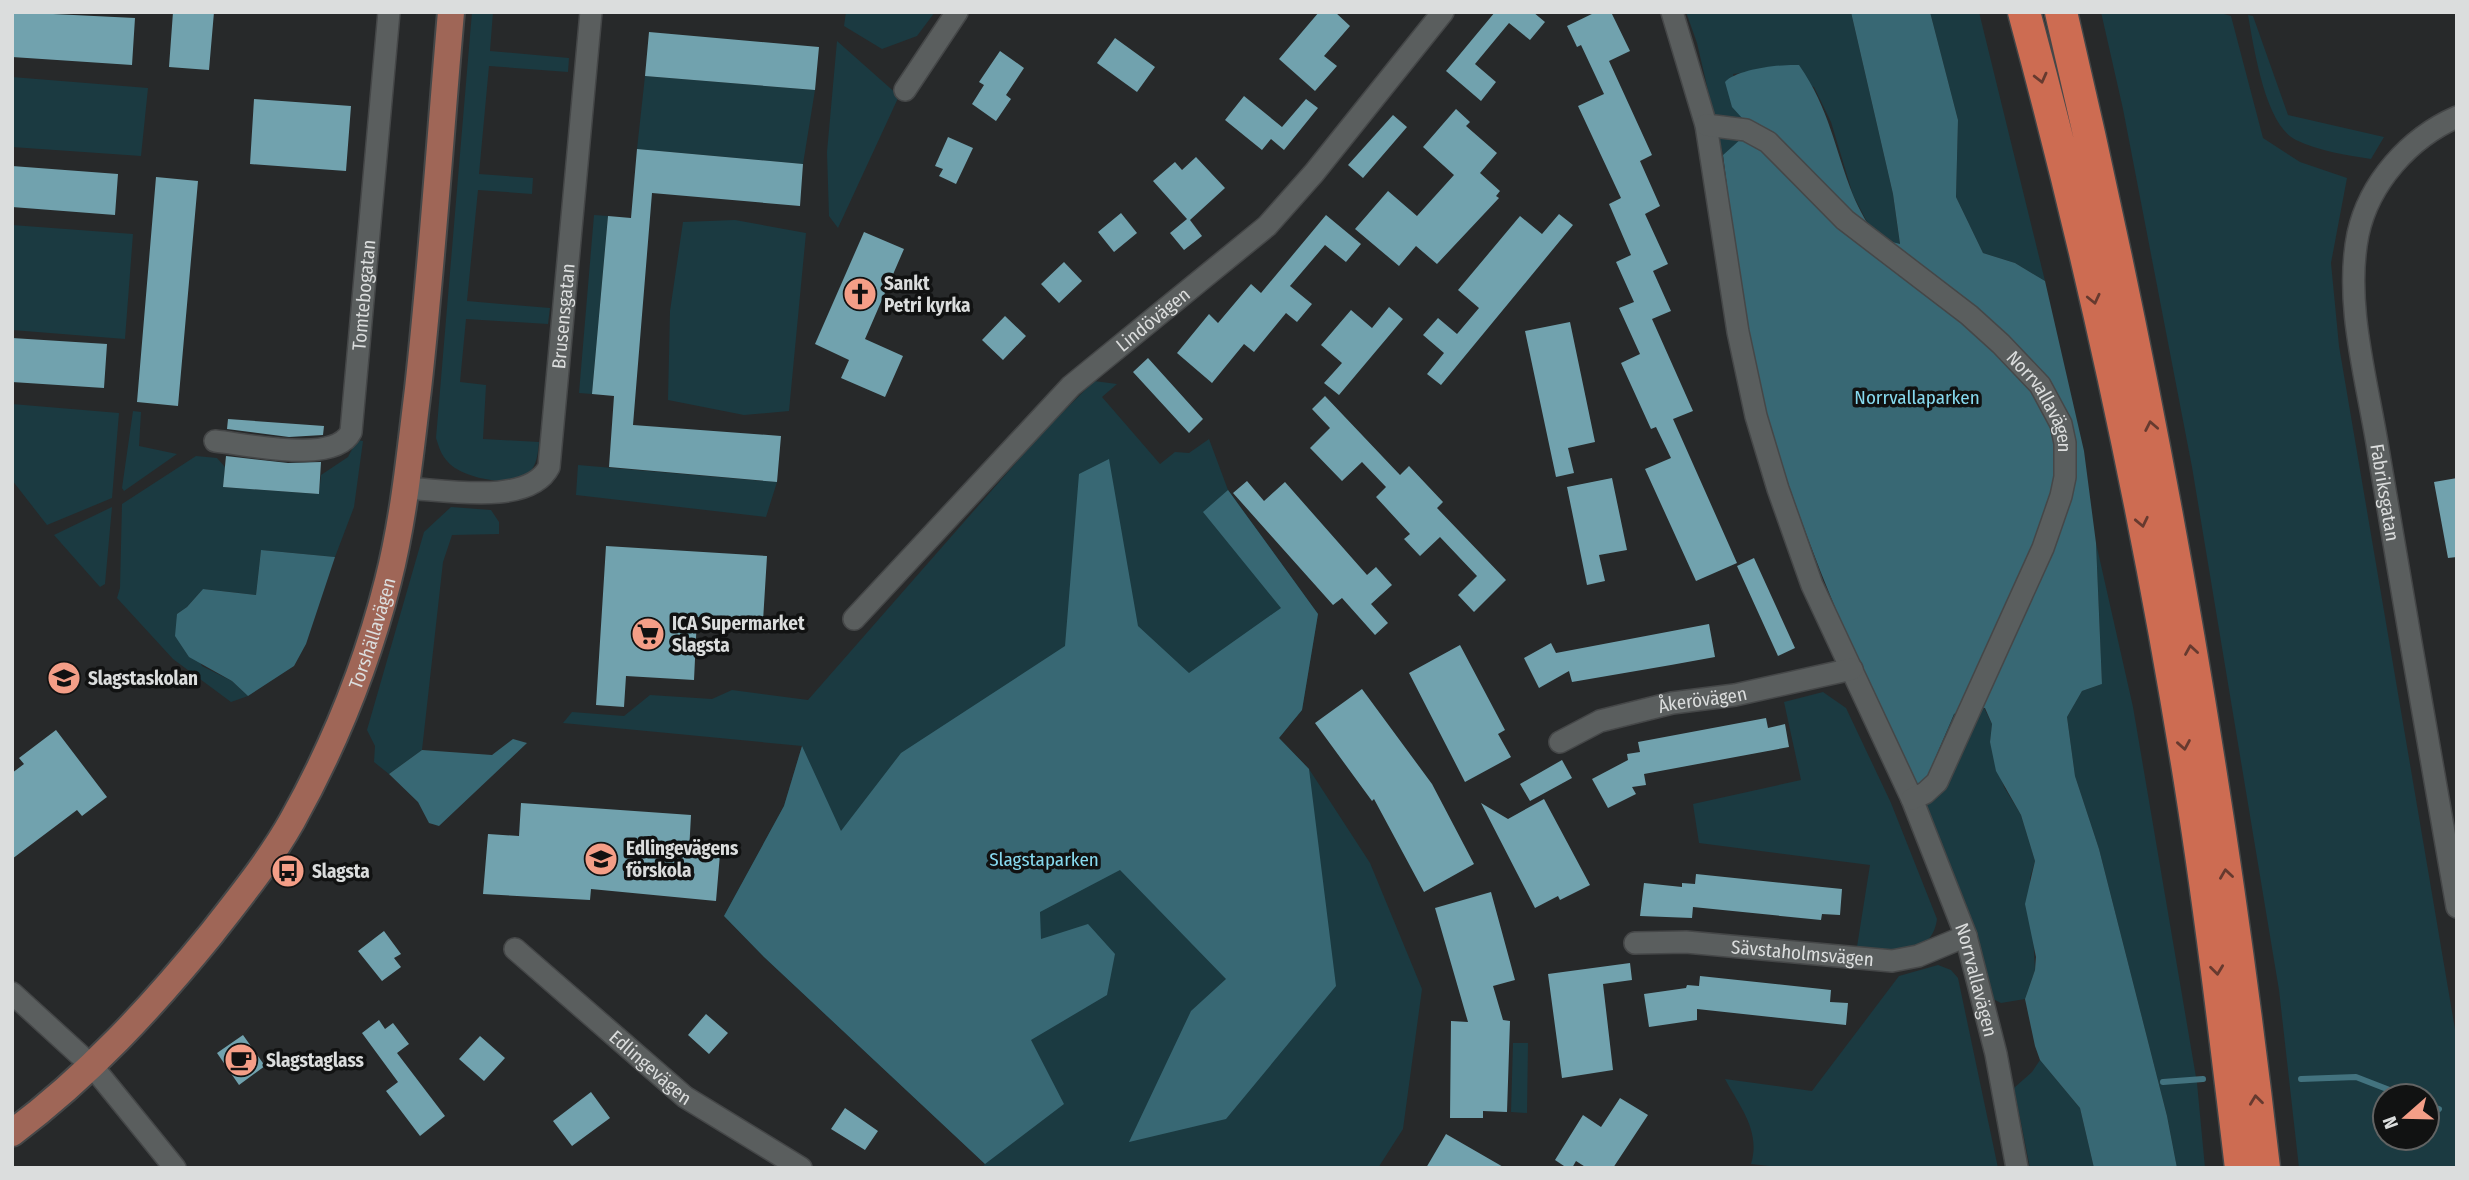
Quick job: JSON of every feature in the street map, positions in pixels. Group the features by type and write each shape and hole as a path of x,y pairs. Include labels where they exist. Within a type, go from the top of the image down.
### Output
{"highway":[{"path":"2024,12 2079,233 2154,577 2201,854 2241,1168"},
{"path":"2061,12 2121,279 2184,607 2226,870 2264,1168"}],"main road":[{"name":"Torshällavägen","path":"12,1133 93,1067 179,974 242,896 291,823 320,768 360,673 388,581 406,488 424,340 451,12"}],"street":[{"name":"Tomtebogatan","path":"215,441 316,451 338,446 351,432 388,12"},
{"name":"Brusensgatan","path":"406,488 513,492 535,484 549,467 591,12"},
{"path":"905,90 957,12"},
{"name":"Lindövägen","path":"853,619 1071,386 1104,356 1244,246 1287,205 1443,12"},
{"name":"Norrvallavägen","path":"1672,12 1706,125 1738,332 1756,416 1799,551 1912,799 1966,936 1996,1054 2017,1168"},
{"name":"Fabriksgatan","path":"2457,117 2407,150 2385,175 2366,208 2354,258 2357,320 2457,907"},
{"name":"Norrvallavägen","path":"1706,125 1746,130 1768,142 1845,220 1969,315 2001,344 2040,385 2061,424 2065,443 2065,477 2043,548 1937,782 1925,793 1912,799"},
{"name":"Åkerövägen","path":"1560,742 1612,718 1672,703 1776,687 1852,669"},
{"name":"Sävstaholmsvägen","path":"1635,943 1686,942 1892,961 1918,956 1966,936"},
{"name":"Edlingevägen","path":"515,949 685,1097 801,1168"},
{"path":"12,993 93,1067 176,1168"}],"green space":[{"path":"472,12 493,12 490,51 569,58 568,72 489,66 479,174 533,178 532,194 478,190 467,301 550,308 548,324 466,319 460,382 486,385 483,439 539,442 537,459 529,473 522,478 500,481 475,477 455,468 440,451 436,438"},
{"path":"846,12 935,12 917,36 882,49 844,26"},
{"path":"1686,12 1851,12 1893,194 1900,245 1876,239 1853,195 1831,122 1814,87 1753,72 1733,74 1752,130 1723,155 1697,43"},
{"name":"Norrvallaparken","path":"1851,12 1930,12 1958,120 1956,197 1983,253 2015,263 2045,281 2084,451 2096,543 2102,684 2082,691 2067,717 2075,776 2099,849 2167,1116 2177,1168 2094,1168 2080,1108 2040,1060 2035,1046 2025,999 2035,970 2036,957 2025,904 2035,861 2021,815 1996,771 1990,742 1992,724 1985,708 1970,707 1954,714 1923,787 1912,783 1816,560 1769,422 1746,323 1723,155 1752,129 1732,107 1725,82 1749,71 1799,65 1825,113 1853,195 1864,217 1876,238 1900,244 1893,194"},
{"path":"1930,12 1979,12 2045,281 2015,263 1983,253 1956,197 1958,120"},
{"path":"2101,12 2217,12 2231,16 2263,138 2300,162 2347,178 2331,263 2339,346 2457,1041 2457,1168 2299,1168 2279,990 2192,467 2123,109"},
{"path":"2248,15 2253,16 2288,115 2384,137 2371,159 2314,147 2285,132 2269,103"},
{"path":"837,41 899,96 838,228 829,216 827,152"},
{"path":"645,76 815,90 803,164 637,149"},
{"path":"12,77 148,88 141,156 12,147"},
{"path":"594,215 608,216 592,394 579,393"},
{"path":"735,220 806,233 789,411 744,415 668,400 670,311 683,222"},
{"path":"12,225 133,234 125,339 12,330"},
{"name":"Slagstaparken","path":"1094,381 1117,384 1102,397 1160,464 1175,452 1189,453 1209,439 1228,490 1318,614 1302,710 1279,738 1309,769 1370,863 1422,989 1403,1129 1378,1168 982,1168 985,1164 764,957 724,916 784,806 802,746 563,723 572,712 624,716 650,695 712,699 732,690 808,700 1042,433"},
{"path":"12,404 119,413 112,498 47,525 12,480"},
{"path":"133,411 141,412 139,446 177,454 124,491 122,488"},
{"path":"357,440 363,441 354,507 335,557 261,550 256,595 203,589 177,614 202,666 232,681 248,696 231,702 173,659 117,598 120,588 122,504 196,456 217,458 225,467 223,487 319,494 321,475 348,457"},
{"path":"1109,459 1138,626 1189,673 1281,608 1203,512 1228,490 1318,614 1302,710 1279,738 1309,769 1336,986 1226,1119 1129,1142 1191,1011 1226,979 1120,870 1040,912 1041,939 1088,924 1115,954 1107,995 1031,1040 1064,1104 985,1164 764,957 724,916 784,806 802,746 841,831 901,753 1065,646 1079,474"},
{"path":"578,465 777,482 766,517 576,495"},
{"path":"112,507 105,584 100,587 54,535"},
{"path":"451,507 491,510 499,522 499,534 452,535 443,562 422,750 389,774 374,762 375,746 367,730 424,532"},
{"path":"2096,543 2133,707 2197,1083 2205,1168 2177,1168 2167,1116 2099,849 2075,776 2067,717 2082,691 2102,684"},
{"path":"261,550 335,557 306,644 294,666 248,696 232,681 189,657 175,636 177,614 203,589 256,595"},
{"path":"1823,692 1846,708 1891,803 1937,919 1927,941 1906,952 1856,953 1870,865 1699,843 1693,804 1801,780 1784,702"},
{"path":"1970,707 1984,708 1992,724 1990,742 2004,787 2021,815 2035,861 2030,878 2035,970 2025,999 2001,1003 1993,999 1912,783 1923,787 1954,714"},
{"path":"513,739 527,743 439,826 429,823 418,802 389,774 422,750 492,755"},
{"path":"1938,965 1951,970 1958,978 1998,1168 1787,1168 1751,1164 1751,1130 1725,1079 1812,1091 1899,976"},
{"path":"1513,1043 1528,1043 1527,1113 1511,1112"},
{"path":"2040,1060 2080,1108 2094,1168 2030,1168 2014,1088 2032,1072"}],"building":[{"path":"12,12 135,18 132,65 12,57"},
{"path":"173,12 214,12 209,70 169,67"},
{"path":"1319,12 1335,12 1350,26 1324,56 1337,66 1315,91 1279,59"},
{"path":"1495,12 1533,12 1545,22 1530,40 1509,23 1475,64 1496,82 1481,101 1446,71"},
{"path":"1596,12 1611,12 1630,51 1609,61 1652,155 1640,161 1660,206 1645,214 1668,264 1653,271 1671,311 1652,319 1693,411 1673,419 1737,563 1696,581 1645,469 1671,458 1656,427 1651,429 1621,363 1640,354 1619,308 1634,302 1616,262 1631,255 1609,204 1621,198 1578,106 1604,94 1581,45 1577,47 1567,26"},
{"path":"649,32 819,47 815,90 645,76"},
{"path":"1115,38 1155,67 1137,92 1097,63"},
{"path":"1000,51 1024,68 1006,95 1011,99 996,121 972,104 984,85 979,82"},
{"path":"1244,96 1282,127 1306,99 1318,108 1284,150 1271,139 1262,150 1225,120"},
{"path":"254,99 351,106 346,171 250,164"},
{"path":"1456,109 1470,122 1466,126 1497,153 1480,173 1500,191 1496,196 1499,198 1437,264 1416,246 1399,266 1355,229 1388,191 1417,216 1454,175 1423,147"},
{"path":"1393,115 1407,127 1363,178 1348,165"},
{"path":"948,137 973,148 956,184 939,176 943,169 935,166"},
{"path":"637,149 803,164 800,206 652,193 633,425 781,436 777,482 609,467 614,396 592,394 608,216 631,218"},
{"path":"1196,157 1225,188 1190,220 1202,236 1184,250 1170,233 1187,219 1153,181 1175,162 1182,170"},
{"path":"12,166 118,174 115,215 12,207"},
{"path":"156,177 198,181 178,406 137,402"},
{"path":"1121,213 1137,233 1114,252 1098,232"},
{"path":"1559,214 1573,225 1441,385 1427,374 1444,353 1423,335 1438,318 1457,334 1479,308 1458,290 1520,216 1542,234"},
{"path":"1326,215 1361,244 1346,262 1325,245 1290,286 1312,304 1297,322 1286,313 1254,352 1244,344 1212,383 1177,353 1209,314 1218,323 1251,284 1261,293"},
{"name":"Sankt Petri kyrka","path":"864,232 904,249 865,339 903,356 885,397 841,378 849,360 815,344"},
{"path":"1064,262 1082,281 1059,303 1041,284"},
{"path":"1389,307 1403,319 1339,395 1324,383 1342,363 1321,345 1351,310 1372,328"},
{"path":"1005,316 1026,336 1003,360 982,340"},
{"path":"1570,322 1595,442 1568,448 1574,473 1556,477 1525,331"},
{"path":"12,338 107,344 104,388 12,382"},
{"path":"1148,358 1203,419 1189,433 1133,372"},
{"path":"1325,396 1400,475 1409,466 1443,502 1437,508 1506,580 1474,612 1458,595 1477,576 1440,537 1420,556 1404,539 1410,534 1376,497 1386,487 1362,462 1342,481 1310,448 1330,428 1312,409"},
{"path":"228,419 324,426 323,435 289,437 227,429"},
{"path":"226,456 288,463 321,462 319,494 223,487"},
{"path":"1612,478 1627,550 1599,555 1605,581 1587,585 1567,487"},
{"path":"2457,478 2457,557 2448,558 2434,482"},
{"path":"1247,481 1264,501 1285,482 1367,575 1376,567 1392,585 1371,604 1388,623 1375,635 1342,598 1333,605 1233,493"},
{"name":"ICA Supermarket Slagsta","path":"606,546 767,556 763,621 697,617 694,680 626,676 624,707 596,705"},
{"path":"1754,558 1795,648 1778,656 1737,566"},
{"path":"1709,624 1715,657 1572,682 1569,671 1539,688 1524,658 1551,643 1556,653"},
{"path":"1460,645 1505,730 1498,734 1511,757 1465,782 1409,673"},
{"path":"1362,689 1432,784 1474,864 1424,892 1374,799 1372,801 1315,723"},
{"path":"1766,718 1768,728 1785,724 1789,747 1644,774 1646,785 1632,787 1636,794 1608,808 1592,779 1628,760 1627,754 1640,752 1638,742"},
{"path":"56,730 107,797 82,816 77,810 12,859 12,773 24,764 19,758"},
{"path":"1562,760 1572,778 1530,801 1520,784"},
{"path":"1544,799 1590,885 1560,900 1558,896 1535,908 1481,803 1508,819"},
{"path":"521,803 691,815 689,852 720,854 716,901 591,889 590,900 483,894 488,834 519,836"},
{"path":"1696,874 1842,889 1840,915 1822,914 1821,920 1693,907 1692,918 1640,916 1644,883 1682,887 1682,883 1695,884"},
{"path":"1491,892 1515,980 1493,986 1503,1020 1510,1021 1507,1112 1483,1111 1483,1118 1450,1118 1451,1021 1468,1022 1435,908"},
{"path":"384,931 401,954 394,958 401,967 382,981 358,951"},
{"path":"1630,963 1632,980 1603,984 1613,1070 1562,1078 1548,974"},
{"path":"1700,976 1831,990 1830,1002 1848,1003 1846,1025 1697,1009 1697,1020 1649,1027 1644,994 1686,988 1687,985 1699,986"},
{"path":"706,1014 728,1033 709,1054 688,1035"},
{"path":"379,1020 385,1029 393,1023 409,1044 397,1053 445,1116 420,1136 386,1091 398,1082 362,1033"},
{"name":"Slagstaglass","path":"243,1035 265,1066 239,1085 217,1053"},
{"path":"480,1036 505,1058 484,1081 459,1059"},
{"path":"591,1092 610,1118 572,1146 553,1121"},
{"path":"1620,1098 1648,1115 1613,1168 1587,1168 1576,1161 1572,1168 1567,1168 1555,1160 1583,1115 1601,1127"},
{"path":"845,1108 878,1131 865,1150 831,1129"},
{"path":"1446,1134 1505,1168 1426,1168"}],"waterway":[{"path":"2301,1079 2356,1077 2371,1083"},
{"path":"2163,1082 2203,1079"}],"place":[{"name":"Sankt Petri kyrka","path":"860,294"},
{"name":"ICA Supermarket Slagsta","path":"648,634"},
{"name":"Slagstaskolan","path":"64,678"},
{"name":"Edlingevägens förskola","path":"601,859"},
{"name":"Slagsta","path":"288,871"},
{"name":"Slagstaglass","path":"241,1060"}]}
